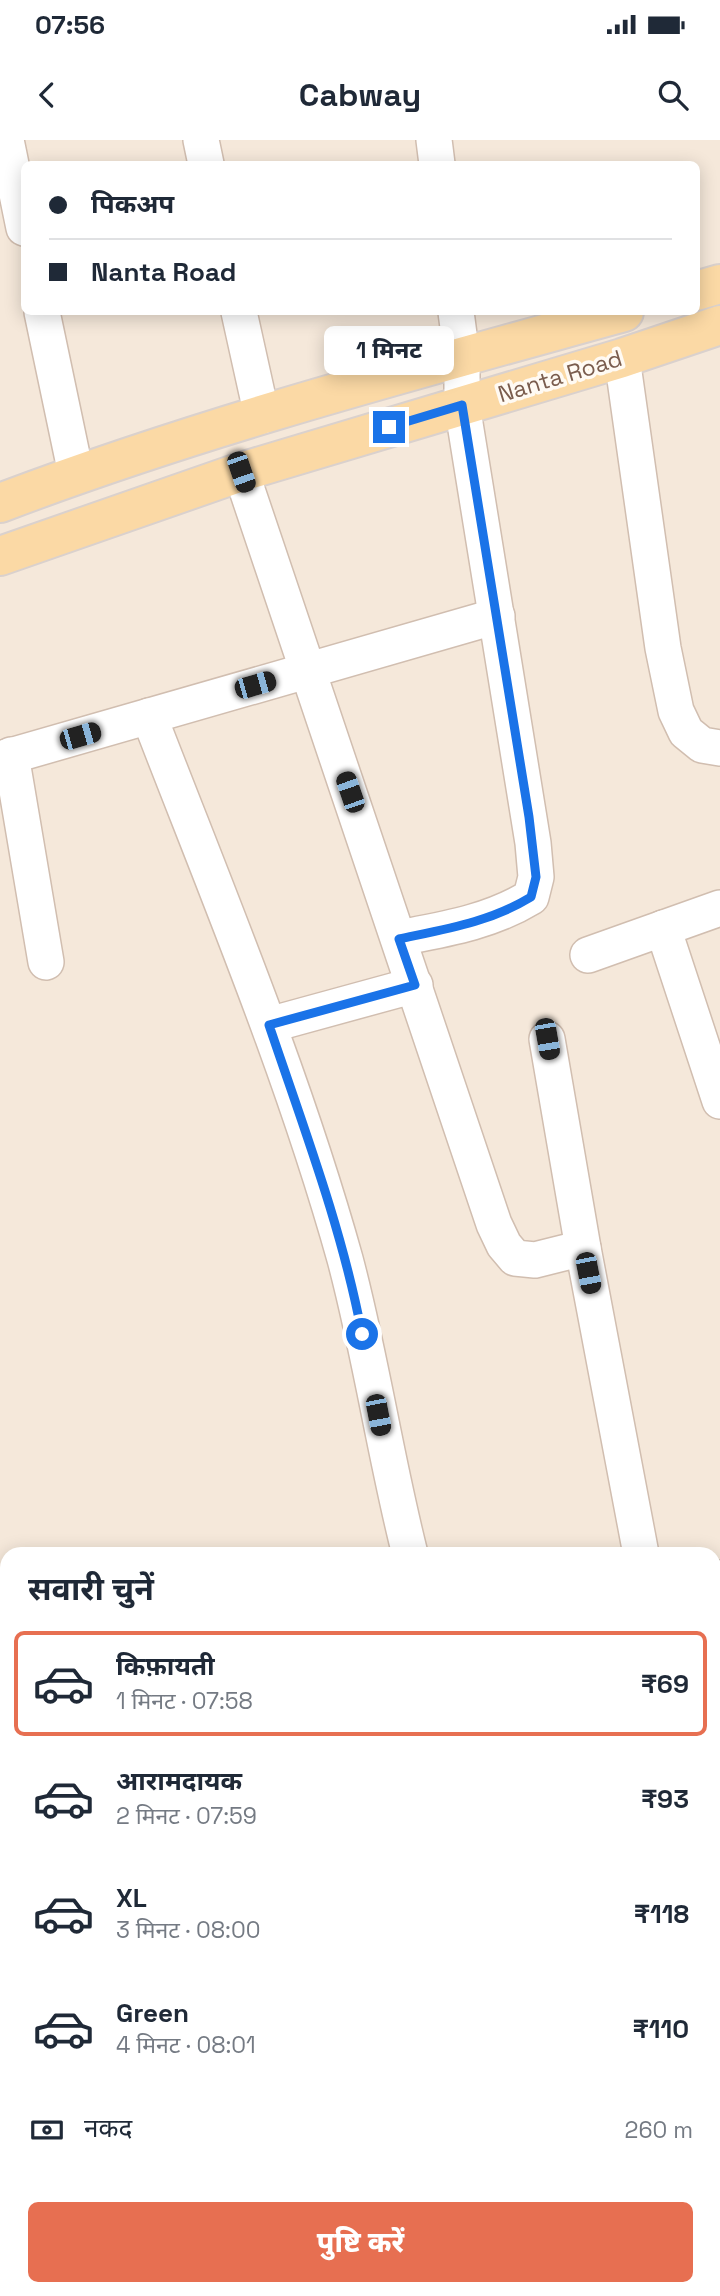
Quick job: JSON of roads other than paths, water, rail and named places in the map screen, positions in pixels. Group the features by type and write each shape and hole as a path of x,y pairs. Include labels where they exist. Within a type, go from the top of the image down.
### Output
{"main road":[{"path":"700,290 720,284"},
{"name":"Nanta Road","path":"0,503 76,474 262,416 613,315"},
{"name":"Nanta Road","path":"0,555 241,472 622,358 720,325"}],"street":[{"path":"6,140 21,213"},
{"path":"201,140 205,161"},
{"path":"434,140 438,161"},
{"path":"43,315 76,474"},
{"path":"240,315 262,416"},
{"path":"399,939 483,921 531,897 536,877 533,843 462,405 462,357 456,315"},
{"path":"622,358 663,648 676,711 686,732 702,745 720,748"},
{"path":"241,472 494,1224 504,1245 515,1258 535,1260 583,1248"},
{"path":"46,962 6,757 497,615"},
{"path":"149,716 269,1025 344,1258 408,1547"},
{"path":"588,955 720,908"},
{"path":"663,928 720,1101"},
{"path":"269,1025 415,985"},
{"path":"547,1039 640,1547"}]}
